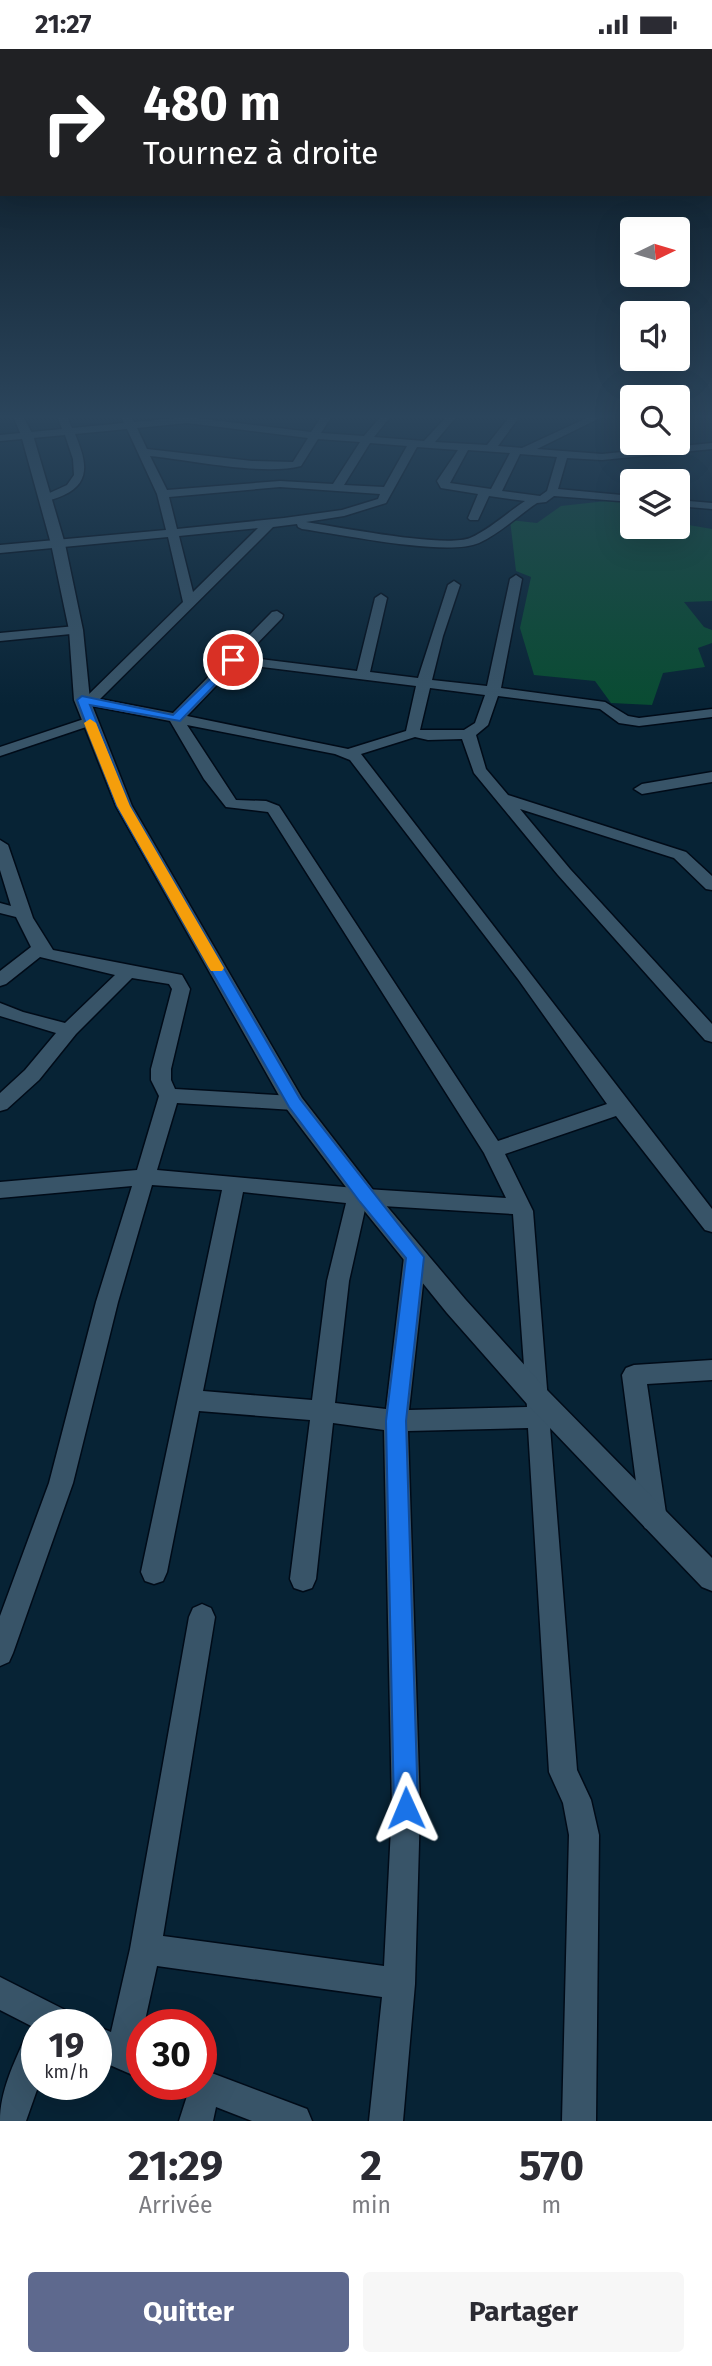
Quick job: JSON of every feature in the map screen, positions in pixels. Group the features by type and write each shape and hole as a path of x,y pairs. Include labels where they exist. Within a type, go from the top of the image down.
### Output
{"street":[{"path":"51,513 76,630 87,707 124,806 294,1103 362,1197 415,1257 537,1407 654,1520 707,1564"},
{"path":"168,513 190,603"},
{"path":"0,549 277,523 334,513"},
{"path":"474,518 477,513"},
{"path":"277,523 403,540 458,544 475,540 515,513"},
{"path":"0,752 87,707 190,603 277,523"},
{"path":"87,707 176,719 349,753 414,733 428,736 468,734 481,725 493,691 516,579"},
{"path":"414,733 412,729 436,636 454,585"},
{"path":"363,675 381,598"},
{"path":"176,719 277,615"},
{"path":"0,637 76,630"},
{"path":"233,660 590,702 605,706 624,720 639,722 712,713"},
{"path":"176,719 212,779 231,804 274,809 493,1150 521,1207 563,1772 577,1800 584,1835 579,2121"},
{"path":"468,734 479,770 564,872 712,1036"},
{"path":"349,753 524,975 620,1107 712,1224"},
{"path":"642,789 712,777"},
{"path":"505,799 680,855 712,885"},
{"path":"0,845 23,914 41,948 52,956 176,979 181,989 161,1069 161,1080 169,1095 107,1302 61,1483 0,1653"},
{"path":"0,908 23,914"},
{"path":"0,980 41,948"},
{"path":"0,1104 32,1075 69,1030 128,972"},
{"path":"0,1009 17,1017 69,1030"},
{"path":"169,1095 294,1103"},
{"path":"493,1150 620,1107"},
{"path":"0,1191 143,1177 234,1183 362,1197 521,1207"},
{"path":"154,1572 234,1183"},
{"path":"303,1579 338,1281 362,1197"},
{"path":"386,2121 399,1984 406,1808 396,1421 415,1257"},
{"path":"654,1520 634,1375 712,1370"},
{"path":"188,1400 321,1411 396,1421 537,1407"},
{"path":"120,2053 145,1949 202,1617"},
{"path":"145,1949 399,1984"},
{"path":"0,1993 22,2009"},
{"path":"9,2121 21,2092"},
{"path":"217,2092 295,2121"},
{"path":"196,2121 200,2100"}],"green space":[{"path":"552,513 620,513 620,539 690,539 690,525 712,529 712,601 684,602 704,627 712,630 712,643 698,648 705,667 663,673 652,705 611,703 595,681 534,675 520,628 531,577 516,571 510,520 537,523"}],"slow traffic":[{"path":"90,723 124,806 216,968"}],"route":[{"path":"233,660 176,719 82,700 124,806 294,1103 415,1257 396,1421 406,1808"}]}
